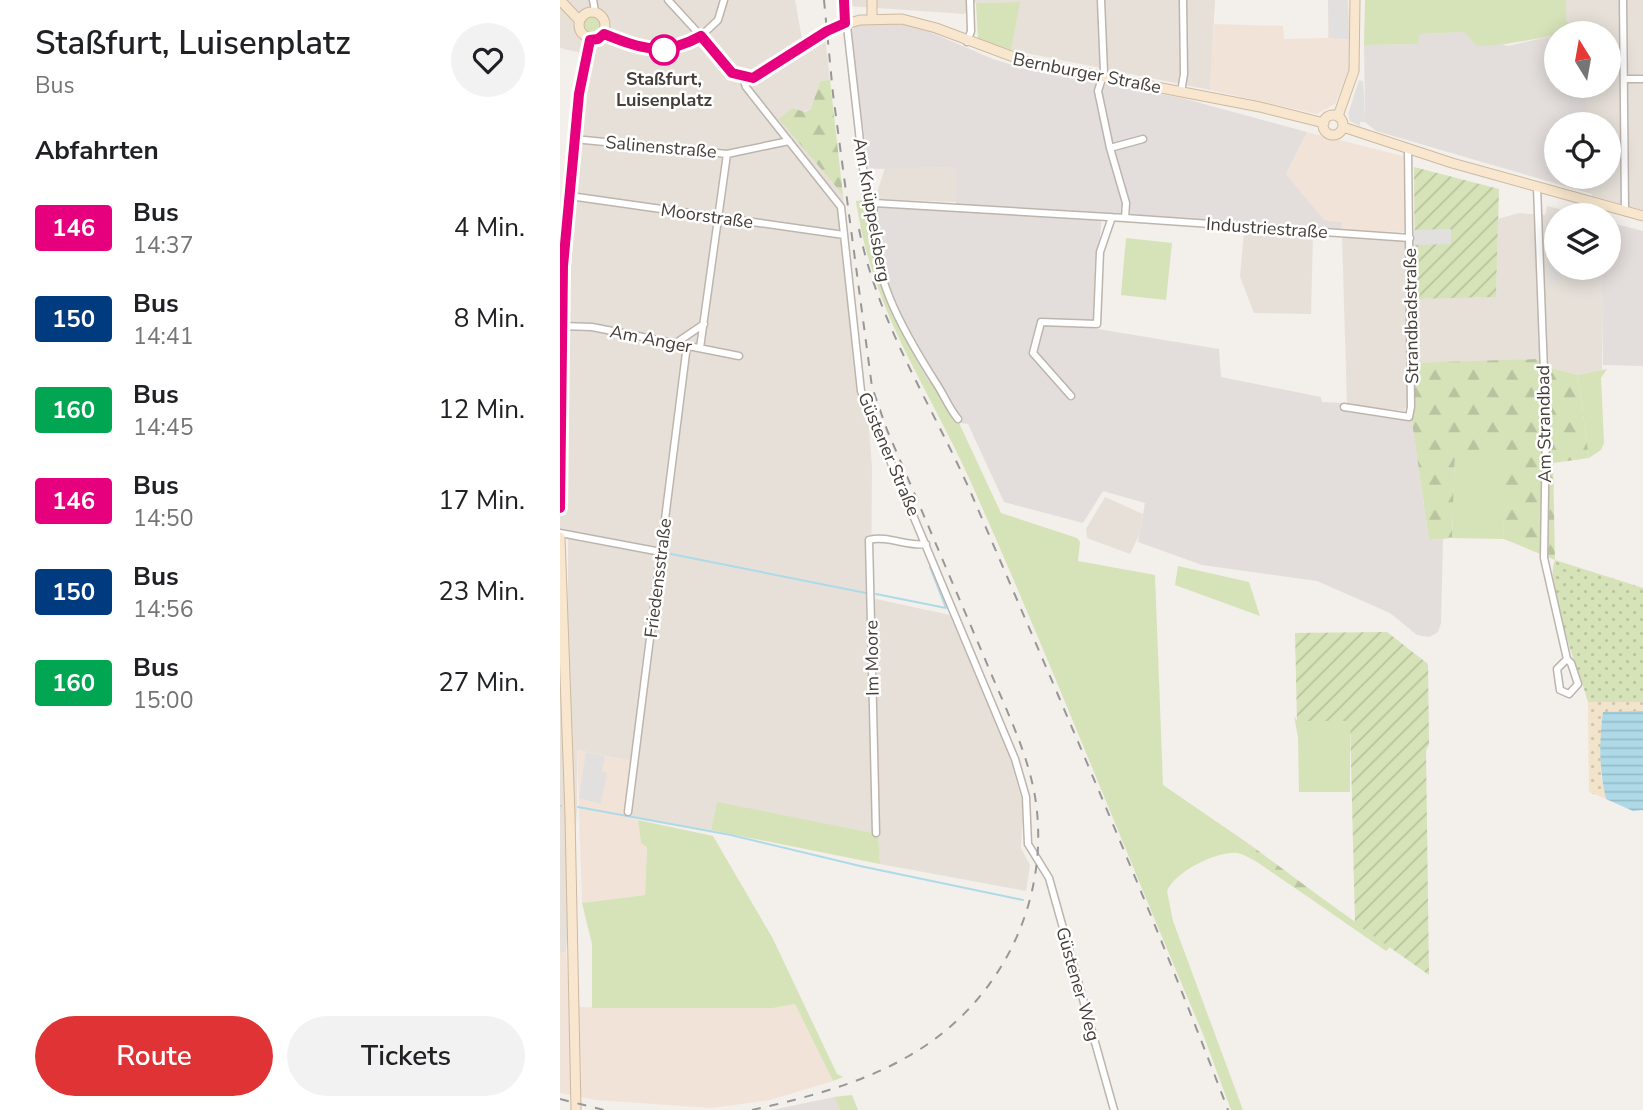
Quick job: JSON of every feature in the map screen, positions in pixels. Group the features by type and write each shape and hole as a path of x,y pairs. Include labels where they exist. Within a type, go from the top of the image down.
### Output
{"main road":[{"path":"560,0 579,20 582,30 590,40"},
{"path":"872,0 872,19"},
{"path":"1355,0 1354,71 1338,116 1343,127 1408,150 1643,216"},
{"path":"579,20 584,13 595,12 604,24 604,34"},
{"name":"Bernburger Straße","path":"743,78 757,77 827,31 845,23 872,19 917,22 1027,62 1324,123"},
{"path":"604,34 655,50 676,48 701,36"},
{"path":"590,40 598,39 604,34"},
{"name":"Güstener Straße","path":"701,36 732,73 743,78"},
{"path":"560,506 563,266 574,139 583,67 590,40"},
{"path":"1338,116 1329,116 1324,123 1330,134 1336,134 1343,127"},
{"path":"560,535 564,729 570,815 576,1110"}],"street":[{"path":"593,0 595,12"},
{"path":"668,0 701,36 718,20 724,0"},
{"name":"Am Knüppelsberg","path":"844,0 866,194 874,203 873,237 877,258 895,314 908,342 958,419"},
{"path":"967,42 971,31 970,0"},
{"path":"1101,0 1103,76 1098,90 1110,148 1126,203 1125,218"},
{"path":"1181,92 1184,74 1183,0"},
{"path":"1623,0 1625,211"},
{"name":"Güstener Straße","path":"743,78 746,87 837,198 841,207 861,391 1023,779 1028,816 1028,844 1037,861"},
{"path":"1624,79 1643,79"},
{"name":"Salinenstraße","path":"574,139 727,154 789,141"},
{"path":"1110,148 1143,139"},
{"name":"Strandbadstraße","path":"1344,407 1409,417 1408,150"},
{"path":"700,348 727,154"},
{"name":"Am Strandbad","path":"1537,187 1546,425 1544,558 1567,659 1578,684 1569,694 1560,690 1557,669 1567,659"},
{"name":"Moorstraße","path":"570,196 844,235"},
{"name":"Industriestraße","path":"874,203 1410,238"},
{"path":"1071,396 1033,354 1041,321 1097,324 1100,253 1112,217"},
{"path":"676,343 704,324"},
{"name":"Am Anger","path":"561,326 592,327 739,356"},
{"name":"Friedensstraße","path":"628,812 687,345"},
{"path":"560,535 661,552"},
{"name":"Im Moore","path":"876,833 869,540 879,538 915,546 926,544"},
{"path":"560,815 570,815"},
{"name":"Güstener Weg","path":"1037,861 1049,878 1114,1110"}],"shaded area":[{"path":"560,0 795,0 802,39 825,37 830,80 820,81 811,109 780,119 843,195 872,467 871,598 950,615 1010,757 1023,805 1021,848 1030,865 1026,891 880,864 878,834 717,803 711,830 626,817 632,761 577,750 577,810 566,952 560,953 560,611 568,610 568,532 560,530 560,268 571,269 583,84 590,55 560,48"},
{"path":"847,0 1215,0 1210,90 1011,50 1019,2 975,3 964,14 848,6"},
{"path":"1328,0 1348,0 1350,70 1335,104 1317,114 1210,90 1214,24 1283,26 1284,39 1328,38"},
{"path":"1328,0 1348,0 1349,39 1329,38"},
{"path":"1566,0 1643,0 1643,210 1592,196 1592,189 1621,189 1621,112 1588,112 1588,98 1621,98 1621,21 1566,21"},
{"path":"885,23 916,26 993,59 1025,69 1182,98 1307,132 1286,174 1324,220 1342,222 1341,230 1102,213 1092,328 1219,349 1221,377 1321,397 1322,402 1344,403 1347,412 1412,422 1429,540 1443,539 1441,623 1438,632 1430,637 1417,635 1390,613 1317,581 1202,565 1138,542 1145,503 1103,491 1083,523 1004,502 968,424 954,422 935,384 928,382 906,344 893,316 875,259 871,209 878,207 956,211 956,167 869,169 850,33 855,25"},
{"path":"1464,32 1508,46 1544,38 1544,98 1588,98 1588,112 1544,112 1544,180 1376,131 1365,122 1364,45 1418,44 1420,34"},
{"path":"1359,80 1363,81 1365,122 1360,122 1360,126 1350,121 1348,114"},
{"path":"1307,132 1403,156 1405,232 1341,230 1342,222 1324,220 1286,174"},
{"path":"957,167 956,202 875,199 885,168"},
{"path":"1575,189 1592,189 1592,194"},
{"path":"1519,213 1544,215 1544,280 1603,280 1602,370 1578,375 1547,367 1536,359 1408,364 1408,404 1404,411 1347,405 1342,237 1405,241 1407,299 1496,297 1498,219"},
{"path":"1621,225 1643,231 1643,366 1603,365 1602,280 1621,280"},
{"path":"1451,229 1451,244 1413,245 1414,230"},
{"path":"1244,231 1313,236 1311,314 1254,313 1240,277"},
{"path":"1548,280 1560,280 1560,284 1548,284"},
{"path":"1105,497 1143,514 1139,535 1130,554 1087,538 1086,529"},
{"path":"577,750 632,761 626,817 638,820 641,843 647,846 645,895 582,903"},
{"path":"586,752 605,756 602,772 607,773 601,804 579,798"},
{"path":"566,952 570,1007 773,1008 795,1004 833,1081 770,1100 712,1108 596,1100 560,1093 560,953"},
{"path":"834,1097 840,1110 773,1110 777,1109"}],"green space":[{"path":"1365,0 1566,0 1566,21 1544,21 1544,37 1477,46 1464,32 1420,34 1418,44 1364,45"},
{"path":"1020,2 1011,50 978,39 976,3"},
{"path":"592,16 598,19 601,25 598,31 592,34 586,31 583,25 586,19"},
{"path":"830,80 843,195 779,119 792,108 805,112 811,109 820,81"},
{"path":"1414,167 1499,189 1496,297 1415,299"},
{"path":"865,200 871,214 876,263 898,324 928,381 934,383 954,422 959,423 1001,513 1077,538 1080,542 1078,561 1155,575 1163,785 1249,844 1246,849 1257,862 1237,853 1218,855 1187,870 1167,891 1173,921 1243,1110 1231,1110 1203,1034 999,547 969,478 887,311 874,277 856,201"},
{"path":"1126,238 1172,243 1166,300 1121,295"},
{"path":"1536,359 1547,367 1578,375 1589,458 1553,463 1555,560 1504,539 1499,452 1455,452 1452,538 1429,540 1412,422 1415,363"},
{"path":"1607,369 1601,378 1604,443 1601,450 1589,458 1578,375"},
{"path":"1455,452 1500,452 1504,539 1452,538"},
{"path":"1555,560 1643,588 1643,702 1588,702 1558,610 1554,591"},
{"path":"1178,566 1249,582 1260,616 1175,585"},
{"path":"1387,632 1428,664 1429,744 1426,751 1429,975 1355,923 1350,721 1297,721 1295,633"},
{"path":"1294,716 1297,721 1350,721 1350,792 1299,792 1298,737"},
{"path":"717,802 878,834 880,864 711,830"},
{"path":"638,820 713,836 773,939 837,1074 843,1077 833,1081 795,1004 773,1008 592,1008 592,944 582,903 645,895 647,847 641,843"},
{"path":"1249,844 1315,893 1311,899 1257,862 1246,849"},
{"path":"1315,893 1390,947 1386,951 1311,899"},
{"path":"852,1095 858,1110 840,1110 834,1097"}],"sand":[{"path":"1588,702 1643,702 1643,711 1603,713 1601,775 1606,799 1589,792"}],"water":[{"path":"1643,711 1643,810 1633,811 1606,799 1600,745 1603,712"}],"waterway":[{"path":"666,553 866,593"},
{"path":"876,594 946,608 930,567"},
{"path":"578,807 731,835 860,866 1023,900"}],"railway":[{"path":"752,1110 832,1089 889,1067 939,1036 967,1011 991,982 1010,950 1025,915 1034,879 1038,841 1033,784 1022,748 887,430 872,387 833,94 824,0"},
{"path":"859,229 868,265 894,334 974,500 1136,880 1228,1110"},
{"path":"560,1099 604,1110"}],"bus line":[{"name":"146","path":"560,508 563,266 579,94 590,40 598,39 604,34 649,50 664,50 676,48 701,36 732,73 743,78 753,78 827,31 845,23 844,0"}],"place":[{"name":"Staßfurt, Luisenplatz","path":"664,50"}]}
